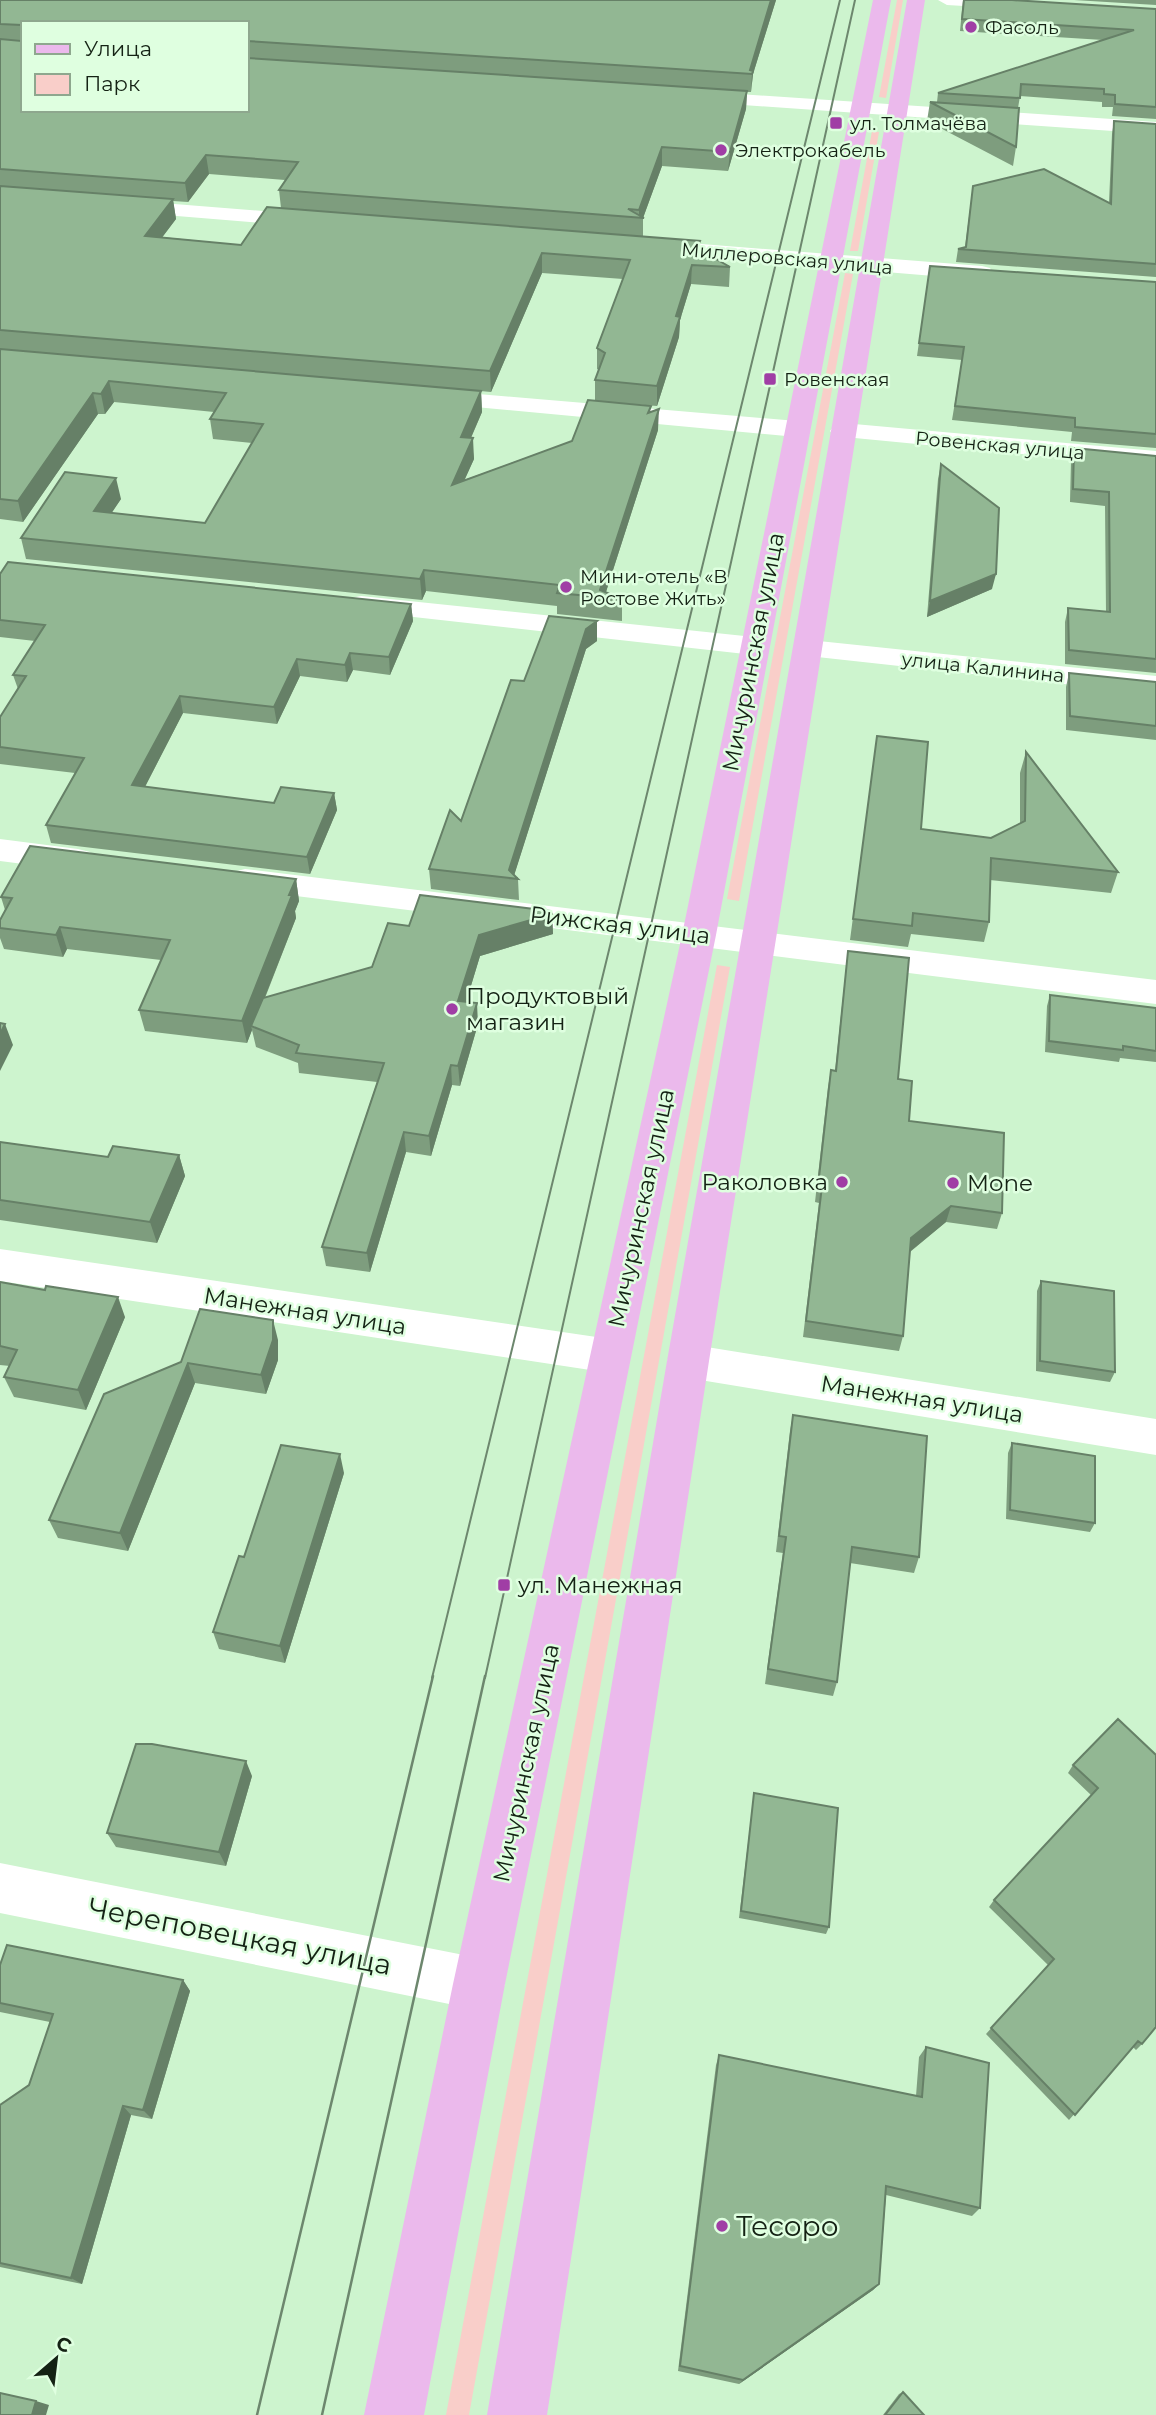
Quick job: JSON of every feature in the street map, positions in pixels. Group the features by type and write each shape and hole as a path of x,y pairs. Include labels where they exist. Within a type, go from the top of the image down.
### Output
{"main road":[{"name":"Мичуринская улица","path":"517,2415 688,1361 873,264 882,0"},
{"name":"Мичуринская улица","path":"394,2415 480,1984 699,935 831,261 916,0"}],"street":[{"path":"947,0 1031,5"},
{"path":"671,96 1156,128"},
{"path":"96,204 329,222"},
{"name":"Миллеровская улица","path":"631,246 1005,275"},
{"path":"413,396 797,429"},
{"name":"Ровенская улица","path":"843,431 1156,459"},
{"path":"331,601 754,646"},
{"name":"улица Калинина","path":"809,649 1156,685"},
{"path":"0,850 110,864"},
{"name":"Рижская улица","path":"220,877 1156,992"},
{"name":"Манежная улица","path":"0,1265 610,1356"},
{"name":"Манежная улица","path":"688,1361 1156,1437"},
{"name":"Череповецкая улица","path":"0,1888 480,1984"}],"green space":[{"path":"897,0 903,0 886,98 879,97"},
{"path":"872,131 879,132 858,251 850,251"},
{"path":"845,273 853,274 739,901 727,899"},
{"path":"717,965 730,967 469,2415 446,2415"}],"building":[{"path":"0,0 771,0 750,70 753,71 752,74 248,41 248,21 21,21 21,25 0,24"},
{"path":"964,0 1012,0 1156,9 1156,107 1115,104 1115,95 1104,94 1104,89 1021,84 1020,98 938,93 1134,30 962,19"},
{"path":"0,39 21,41 21,112 248,112 248,58 747,91 730,152 662,147 639,210 628,209 644,218 279,190 298,162 206,155 185,183 0,169"},
{"path":"930,102 1019,108 1016,147"},
{"path":"1114,121 1156,124 1156,264 958,249 966,247 973,186 1044,169 1111,204"},
{"path":"0,186 173,199 145,236 241,245 267,207 700,241 697,248 730,267 692,265 676,316 680,317 657,386 595,380 605,353 597,348 630,260 542,253 490,371 0,330"},
{"path":"930,266 1156,282 1156,434 1075,427 1075,418 955,406 964,347 919,343"},
{"path":"0,349 481,391 461,437 473,438 452,485 572,441 588,400 651,406 648,413 659,409 600,590 622,599 557,593 560,585 424,570 420,579 21,538 65,472 116,478 94,511 205,523 263,424 210,419 226,393 109,381 101,394 93,393 18,501 0,499"},
{"path":"1074,448 1156,456 1156,659 1069,650 1068,608 1110,612 1109,492 1073,489"},
{"path":"941,464 999,508 996,574 930,601"},
{"path":"8,562 411,604 389,657 350,653 345,665 297,659 274,707 180,696 132,785 274,803 281,787 334,793 307,857 46,825 84,758 0,747 0,717 26,676 13,675 45,625 0,620 0,574"},
{"path":"549,616 597,621 586,629 509,870 518,879 429,869 450,810 461,821 511,680 524,681"},
{"path":"1069,673 1156,682 1156,726 1070,716"},
{"path":"877,736 928,742 921,829 991,838 1025,821 1026,752 1118,872 991,858 989,922 913,913 912,926 853,919"},
{"path":"30,846 296,879 242,1021 139,1010 170,940 60,927 56,935 0,928 0,920 12,898 1,897"},
{"path":"420,895 550,911 552,914 479,935 458,1001 477,1003 458,1066 451,1065 429,1136 404,1132 367,1253 322,1247 384,1063 296,1053 299,1045 251,1026 263,998 372,967 388,923 409,926"},
{"path":"848,951 909,958 898,1079 912,1081 909,1121 1004,1133 1002,1213 951,1206 911,1238 903,1336 806,1321 822,1186 818,1186 831,1070 836,1071"},
{"path":"1050,995 1156,1008 1156,1051 1049,1041"},
{"path":"0,1142 108,1157 113,1146 179,1155 150,1222 0,1200"},
{"path":"1041,1281 1114,1291 1115,1372 1040,1361"},
{"path":"0,1282 45,1290 46,1286 118,1297 78,1390 4,1377 17,1350 0,1346"},
{"path":"200,1309 273,1320 273,1340 261,1375 188,1363 120,1533 49,1520 104,1394 181,1362"},
{"path":"793,1415 927,1436 919,1557 852,1547 837,1682 768,1669 786,1537 779,1536"},
{"path":"1012,1443 1095,1456 1095,1523 1010,1510"},
{"path":"281,1445 340,1454 280,1646 213,1632 239,1556 244,1557"},
{"path":"1118,1719 1156,1755 1156,2027 1142,2044 1138,2041 1075,2115 991,2028 1054,1959 994,1900 1098,1788 1073,1765"},
{"path":"136,1744 152,1744 246,1761 219,1852 107,1833"},
{"path":"754,1793 838,1808 829,1927 741,1911"},
{"path":"7,1945 183,1980 143,2110 123,2106 71,2278 0,2263 0,2105 29,2085 53,2014 0,2003 0,1965"},
{"path":"926,2047 989,2063 980,2208 886,2186 879,2284 743,2380 680,2366 719,2055 922,2097"},
{"path":"903,2392 924,2415 885,2415"},
{"path":"0,2393 36,2401 32,2415 0,2415"}],"tram line":[{"path":"432,1678 840,0"},
{"path":"485,1678 855,0"},
{"path":"257,2415 433,1676"},
{"path":"322,2415 485,1676"}],"place":[{"name":"Фасоль","path":"971,27"},
{"name":"ул. Толмачёва","path":"836,123"},
{"name":"Электрокабель","path":"721,150"},
{"name":"Ровенская","path":"770,379"},
{"name":"Мини-отель «В Ростове Жить»","path":"566,587"},
{"name":"Продуктовый магазин","path":"452,1009"},
{"name":"Раколовка","path":"842,1182"},
{"name":"Mone","path":"953,1183"},
{"name":"ул. Манежная","path":"504,1585"},
{"name":"Тесоро","path":"722,2226"}]}
